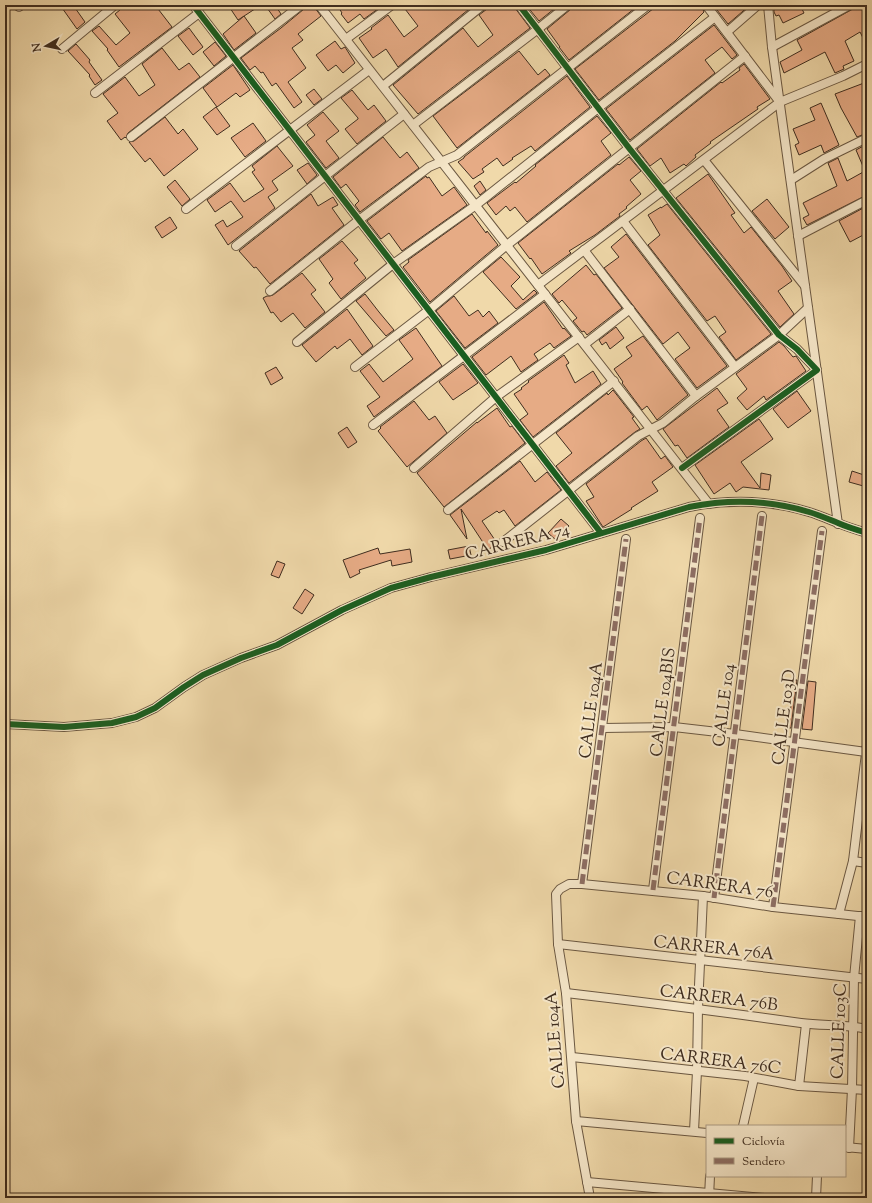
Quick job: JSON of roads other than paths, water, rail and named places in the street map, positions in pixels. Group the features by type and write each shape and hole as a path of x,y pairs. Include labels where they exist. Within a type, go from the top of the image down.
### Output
{"street":[{"path":"62,49 115,5"},
{"path":"193,5 602,533"},
{"path":"131,137 301,5"},
{"path":"319,5 709,504"},
{"path":"346,39 392,5"},
{"path":"382,86 483,5"},
{"path":"519,5 629,148 779,335 797,349 817,370"},
{"path":"413,125 568,5"},
{"path":"270,291 359,220 429,167 457,155 648,5"},
{"path":"706,5 780,102"},
{"path":"727,32 758,5"},
{"path":"768,5 772,47 838,524"},
{"path":"772,47 850,5"},
{"path":"95,93 199,13"},
{"path":"297,342 393,264 476,205 715,17"},
{"path":"355,367 429,310 507,245 745,56"},
{"path":"538,285 780,102 843,76 867,64"},
{"path":"186,210 369,70"},
{"path":"236,246 404,114"},
{"path":"790,180 824,159 867,138"},
{"path":"704,160 805,287"},
{"path":"798,236 867,200"},
{"path":"623,221 735,367"},
{"path":"584,250 696,396"},
{"path":"373,426 545,294"},
{"path":"585,344 630,308"},
{"path":"503,542 638,436 663,422 779,335 808,308"},
{"path":"414,468 496,397 579,337"},
{"path":"682,468 817,370"},
{"path":"448,510 614,381"},
{"name":"CARRERA 74","path":"5,724 64,726 112,723 136,717 155,708 203,675 241,658 277,645 342,610 391,588 546,550 689,507 741,502 768,503 810,512 838,524 867,533"},
{"name":"CALLE 104","path":"714,898 762,516"},
{"name":"CALLE 104BIS","path":"653,890 700,518"},
{"name":"CALLE 103D","path":"773,907 822,531"},
{"name":"CALLE 104A","path":"582,884 626,540"},
{"path":"603,728 674,727 866,752"},
{"path":"840,914 863,812 867,745"},
{"path":"853,861 867,863"},
{"name":"CALLE 104A","path":"569,884 560,889 556,894 558,944 566,993 576,1121 590,1198"},
{"name":"CARRERA 76","path":"569,884 653,890 773,907 863,916"},
{"path":"694,1131 703,896"},
{"name":"CALLE 103C","path":"847,1148 852,1088 854,978 863,916"},
{"name":"CARRERA 76A","path":"558,944 867,979"},
{"name":"CARRERA 76B","path":"566,993 698,1008 806,1024 854,1026 867,1029"},
{"path":"799,1086 806,1024"},
{"name":"CARRERA 76C","path":"572,1057 754,1078 799,1086 867,1090"},
{"path":"743,1125 754,1078"},
{"path":"576,1121 706,1133"},
{"path":"847,1148 867,1149"},
{"path":"709,1195 710,1177"},
{"path":"816,1198 817,1177"},
{"path":"587,1182 709,1195 760,1198"}]}
